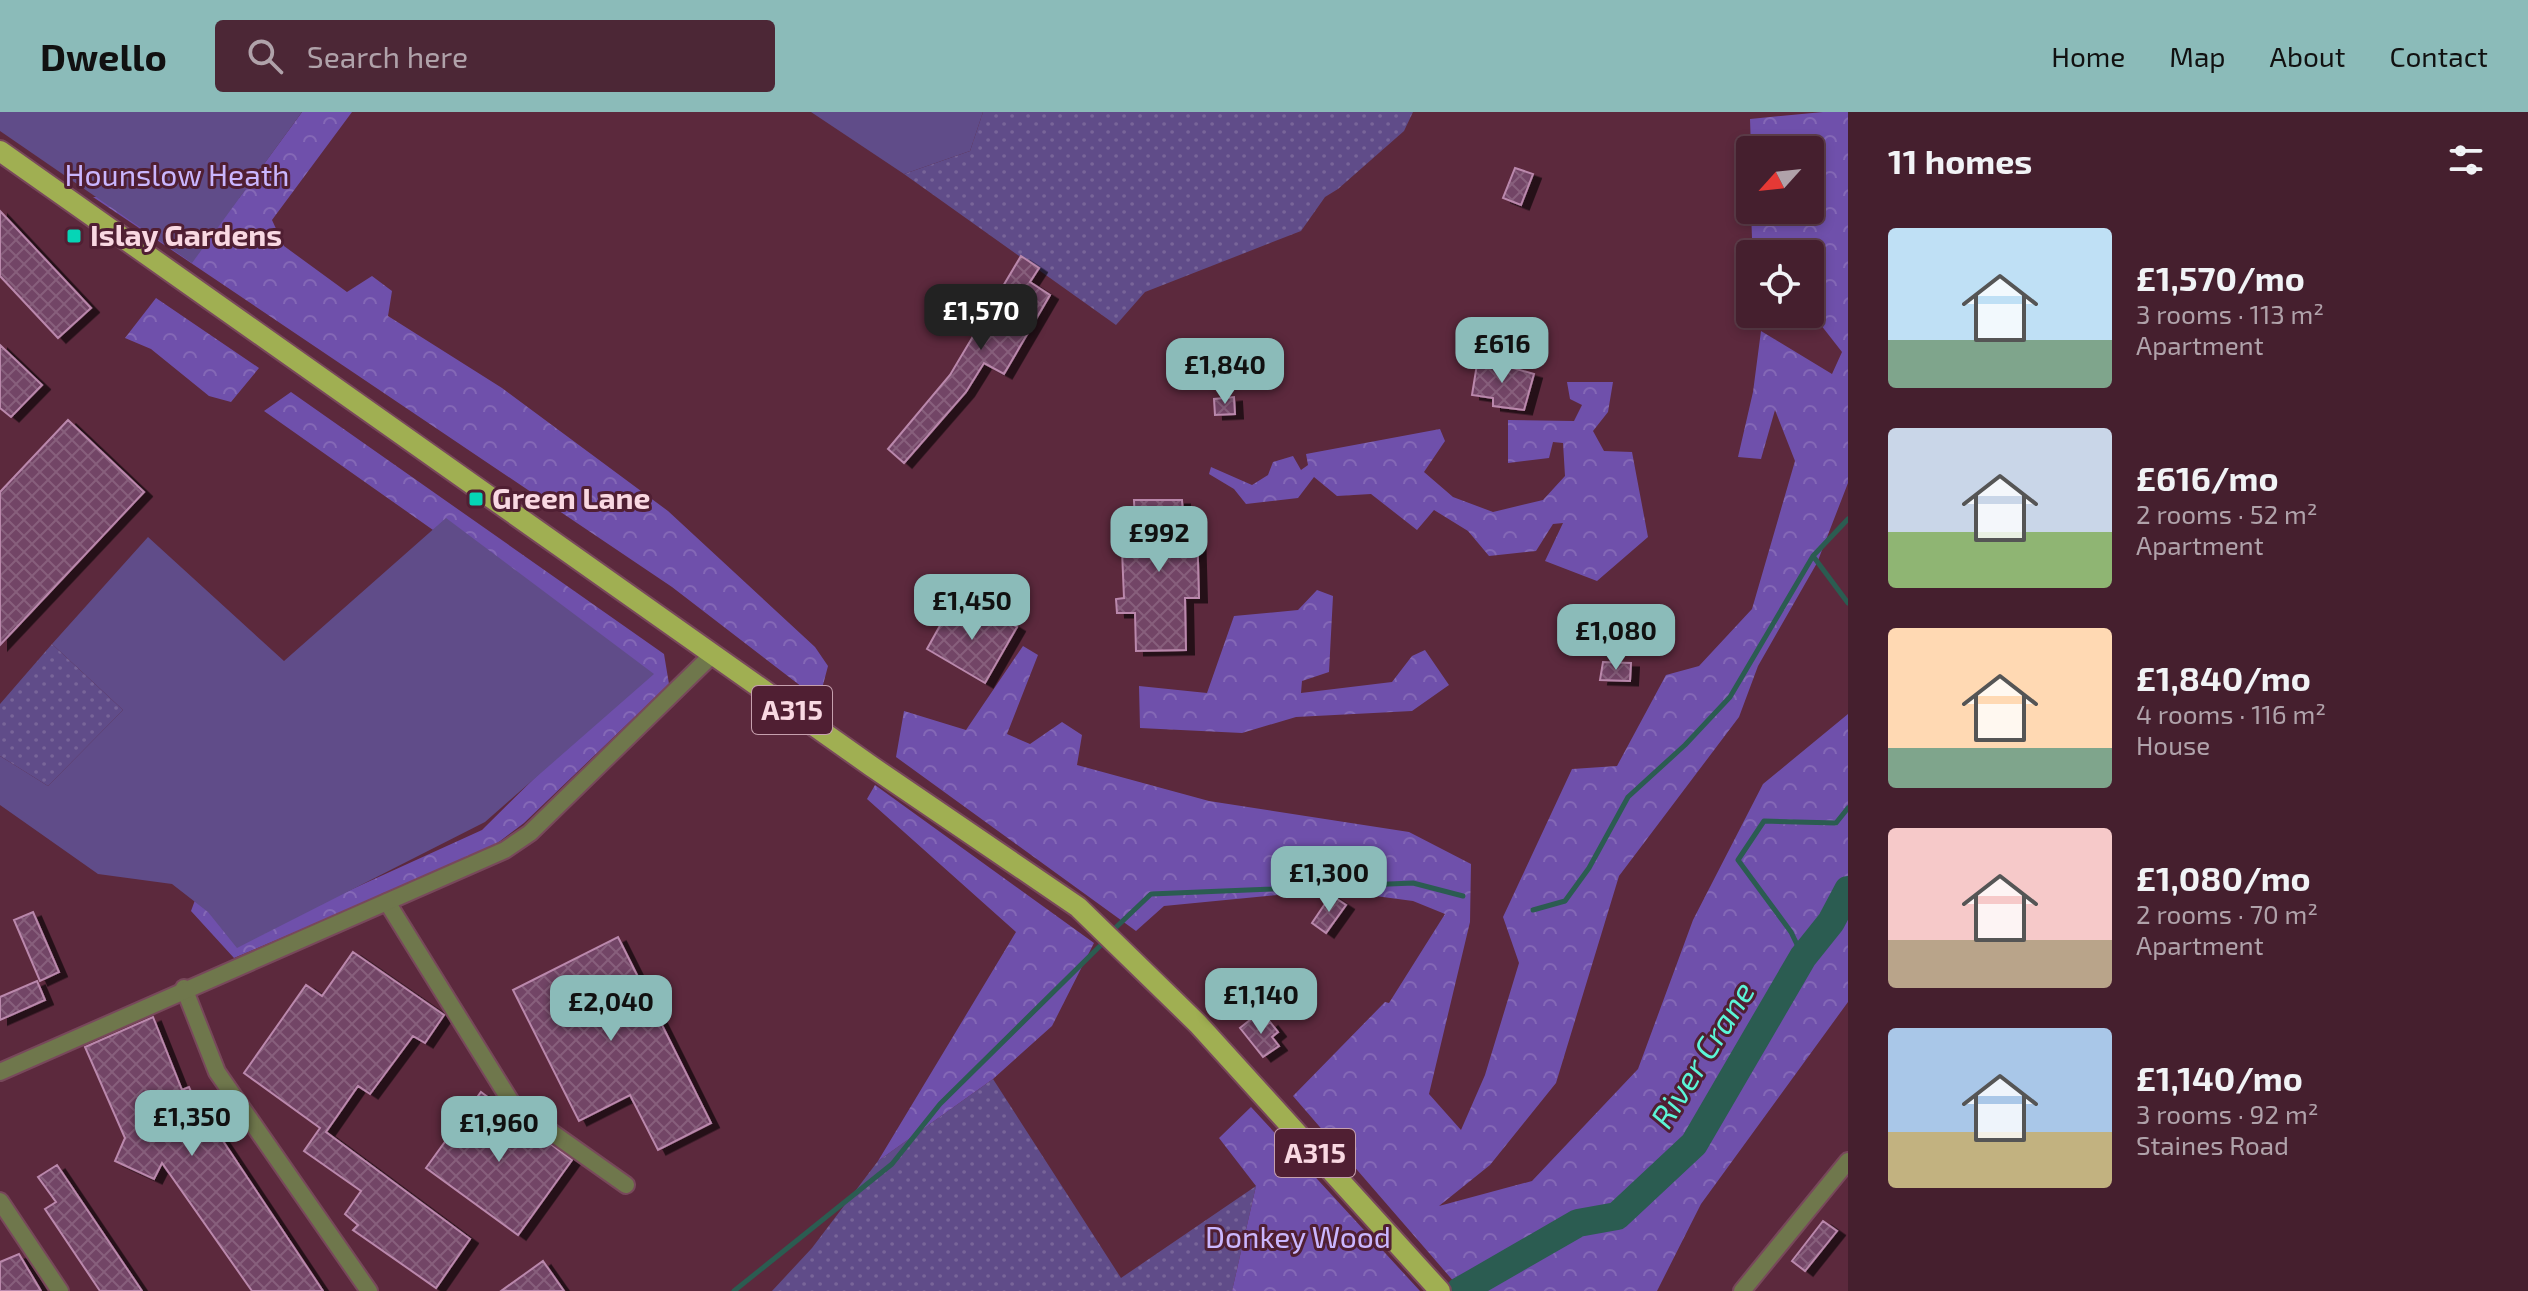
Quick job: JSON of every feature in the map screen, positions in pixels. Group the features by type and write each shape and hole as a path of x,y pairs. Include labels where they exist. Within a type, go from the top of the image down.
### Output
{"main road":[{"name":"A315","path":"0,151 1095,923 1198,1024 1435,1286"}],"street":[{"path":"0,1072 184,988 505,850 530,833 713,654"},
{"path":"387,902 513,1105 626,1185"},
{"path":"184,988 217,1072 369,1291"},
{"path":"1742,1291 1848,1161"},
{"path":"0,1201 60,1291"}],"green space":[{"name":"Hounslow Heath","path":"0,112 302,112 192,263 0,131"},
{"path":"302,112 352,112 272,220 284,246 347,292 372,276 392,291 388,316 502,388 668,511 815,647 828,666 819,700 672,587 93,197 239,198"},
{"path":"811,112 983,112 970,151 904,174"},
{"path":"983,112 1413,112 1404,131 1325,197 1301,231 1145,292 1116,325 904,174 970,151"},
{"path":"1848,112 1848,483 1817,563 1758,666 1739,717 1619,876 1556,1083 1490,1165 1439,1206 1532,1181 1638,1069 1693,920 1763,784 1848,714 1848,1002 1701,1204 1657,1291 1462,1291 1293,1096 1385,1002 1389,1003 1445,914 1413,901 1330,890 1164,906 1136,931 896,757 904,711 966,730 1023,646 1038,655 1007,734 1030,744 1062,722 1082,735 1077,765 1209,801 1409,832 1471,864 1470,922 1429,1094 1461,1130 1485,1075 1519,963 1503,917 1572,769 1617,766 1666,675 1699,666 1752,609 1795,461 1775,410 1761,459 1738,457 1753,392 1761,331 1832,374 1842,352 1823,328 1824,240 1752,238 1752,224 1824,224 1824,136 1751,136 1750,119"},
{"path":"156,298 259,368 231,402 209,396 151,349 125,338"},
{"path":"1567,382 1613,382 1608,412 1593,431 1604,451 1632,452 1648,537 1597,581 1545,561 1563,523 1553,524 1536,551 1489,556 1468,531 1434,510 1417,530 1371,494 1337,496 1314,477 1298,498 1246,504 1234,489 1209,474 1211,467 1252,485 1268,475 1273,462 1293,456 1301,470 1308,465 1306,454 1440,429 1445,441 1424,472 1453,497 1493,512 1543,500 1565,476 1563,443 1553,442 1549,458 1508,463 1508,420 1574,421 1582,405 1570,399"},
{"path":"291,392 664,654 669,684 524,823 487,851 234,958 191,911 201,884 251,935 482,830 639,675 264,411"},
{"path":"446,518 654,674 485,822 237,948 208,912 172,884 98,874 0,805 0,756 48,786 123,710 52,644 148,537 284,661"},
{"path":"1317,590 1333,596 1329,672 1302,681 1301,693 1392,682 1412,656 1425,650 1449,685 1412,711 1296,717 1242,733 1140,728 1139,686 1207,693 1234,616 1298,610"},
{"path":"52,644 123,710 48,786 0,756 0,704"},
{"path":"875,785 1094,943 1052,1026 993,1079 878,1161 1016,932 867,799"},
{"path":"993,1079 1121,1278 1256,1186 1232,1291 772,1291 812,1248 878,1161"},
{"name":"Donkey Wood","path":"1251,1107 1420,1291 1232,1291 1256,1186 1219,1138"}],"building":[{"path":"1515,168 1533,174 1521,205 1503,198"},
{"path":"0,211 91,308 58,338 0,276"},
{"path":"1021,256 1039,268 1030,282 1050,295 1004,374 984,363 966,392 904,463 888,449 950,375"},
{"path":"0,345 42,385 11,417 0,408"},
{"path":"1478,358 1534,374 1524,410 1493,406 1493,398 1472,395"},
{"path":"1234,397 1235,414 1215,415 1214,399"},
{"path":"68,420 144,492 0,645 0,492"},
{"path":"1134,500 1182,500 1184,526 1197,525 1199,598 1185,598 1186,650 1136,651 1135,613 1117,613 1116,599 1124,598 1121,527 1135,527"},
{"path":"952,604 991,625 996,614 1017,627 985,683 927,649"},
{"path":"1603,662 1631,663 1630,681 1600,680"},
{"path":"1331,895 1346,905 1326,933 1312,923"},
{"path":"33,912 59,972 40,981 14,920"},
{"path":"618,937 711,1123 658,1150 630,1095 579,1121 513,990"},
{"path":"353,952 444,1015 425,1043 413,1036 370,1094 358,1086 326,1132 470,1239 436,1288 353,1230 358,1225 345,1214 361,1191 304,1151 320,1128 244,1073 306,985 322,996"},
{"path":"37,981 45,1000 0,1020 0,997"},
{"path":"1255,1016 1264,1027 1270,1022 1278,1032 1272,1037 1279,1046 1263,1057 1240,1028"},
{"path":"153,1017 182,1090 189,1087 211,1135 217,1132 323,1291 252,1291 162,1163 154,1179 115,1161 125,1138 85,1047"},
{"path":"481,1092 572,1160 518,1235 426,1168"},
{"path":"57,1165 142,1291 100,1291 45,1209 56,1202 38,1177"},
{"path":"1823,1221 1837,1231 1805,1271 1792,1261"},
{"path":"19,1254 41,1291 0,1291 0,1262"},
{"path":"543,1261 564,1291 501,1291"}],"waterway":[{"path":"1848,519 1813,556 1848,603"},
{"path":"1533,910 1565,901 1589,868 1628,797 1685,745 1730,697 1813,556"},
{"path":"1803,957 1791,932 1738,860 1764,821 1836,823 1848,808"},
{"path":"1110,933 1151,894 1413,883 1463,896"},
{"name":"River Crane","path":"1460,1291 1578,1223 1617,1216 1694,1144 1803,957 1831,922 1848,890"},
{"path":"734,1291 892,1164 940,1104 1104,942"}],"place":[{"name":"Islay Gardens","path":"74,236"},
{"name":"Green Lane","path":"476,499"}]}
